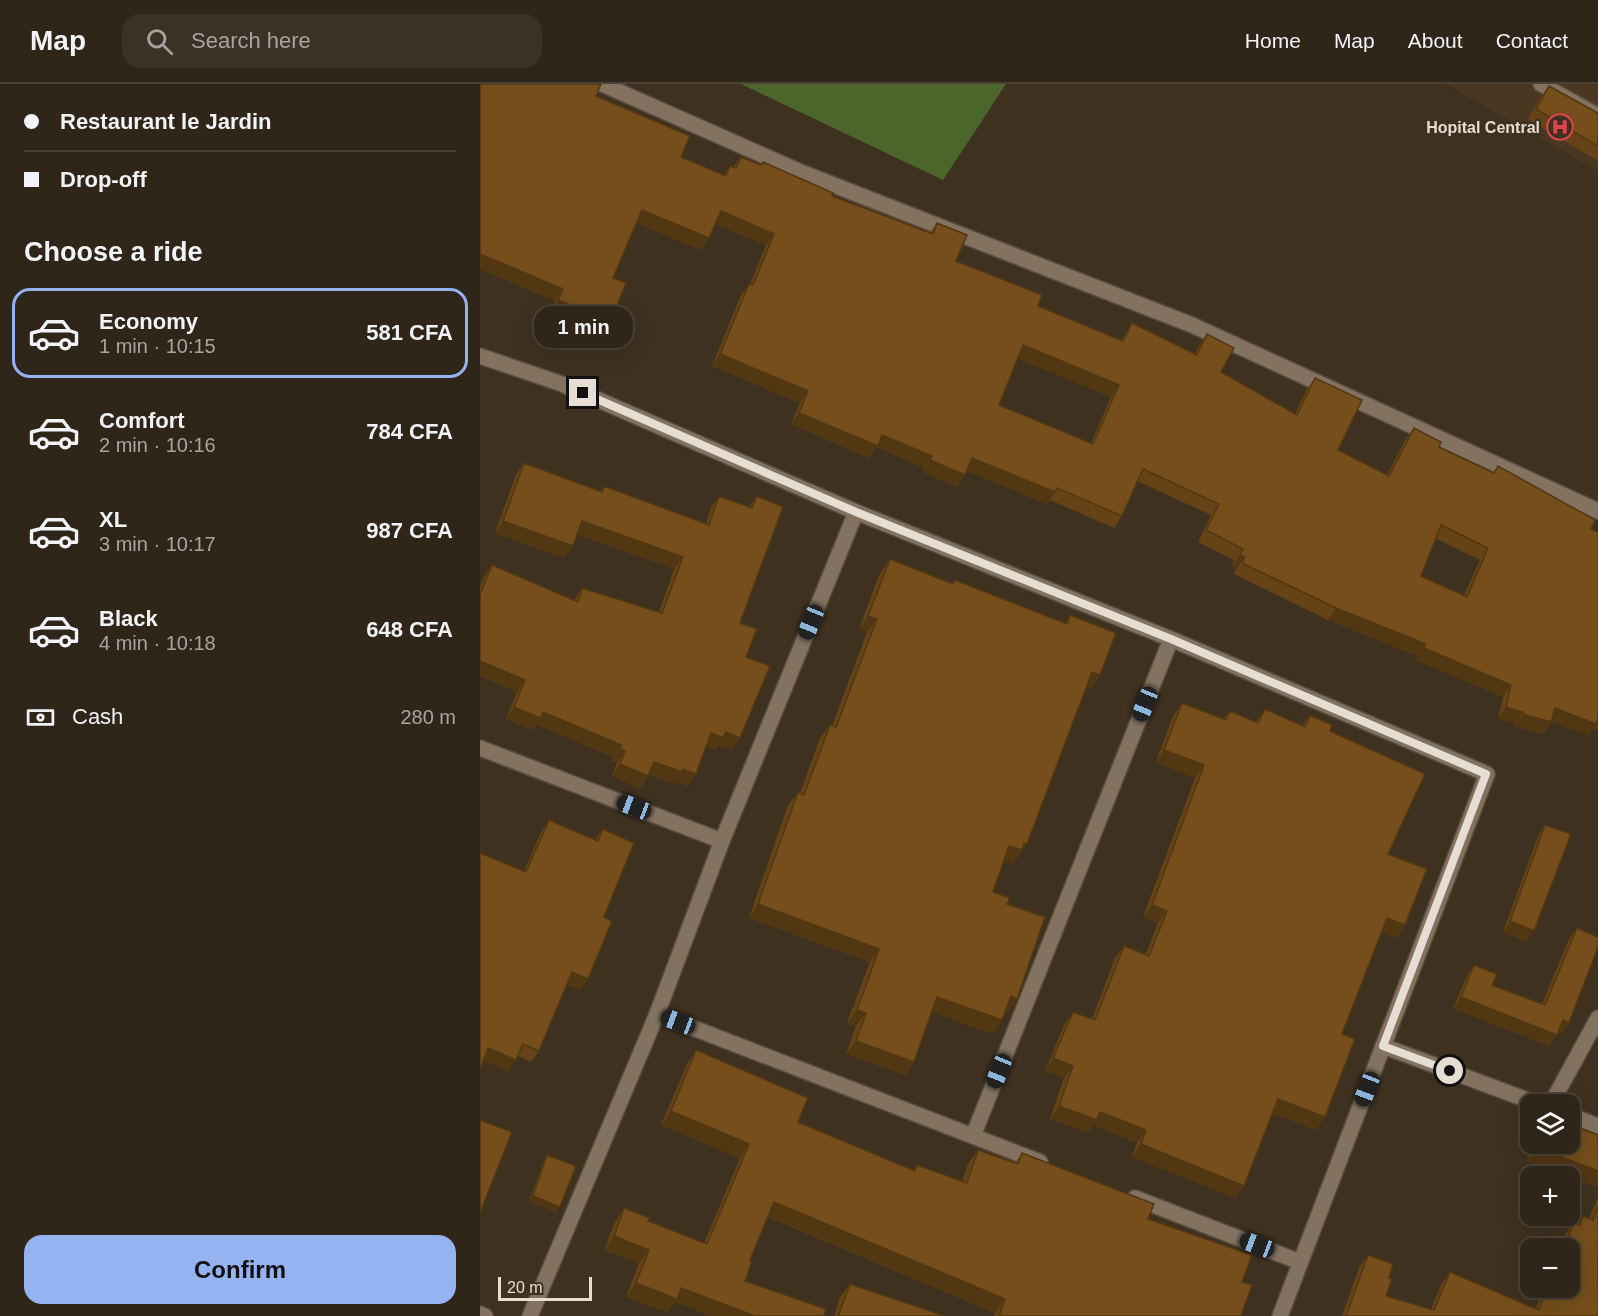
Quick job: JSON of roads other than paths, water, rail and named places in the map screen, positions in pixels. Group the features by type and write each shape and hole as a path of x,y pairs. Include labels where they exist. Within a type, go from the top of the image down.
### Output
{"street":[{"path":"602,84 803,173 1192,326 1598,511"},
{"path":"1541,84 1598,116"},
{"path":"480,356 562,384 856,512 1171,639 1486,774 1280,1316"},
{"path":"530,1316 657,1014 722,841 856,512"},
{"path":"973,1136 1171,639"},
{"path":"480,748 722,841"},
{"path":"657,1014 1049,1165"},
{"path":"1556,1094 1598,1018"},
{"path":"1383,1046 1520,1097"},
{"path":"1580,1119 1598,1126"},
{"path":"1126,1195 1300,1262"},
{"path":"480,1314 485,1316"}],"place":[{"name":"Hopital Central","path":"1560,127"}]}
